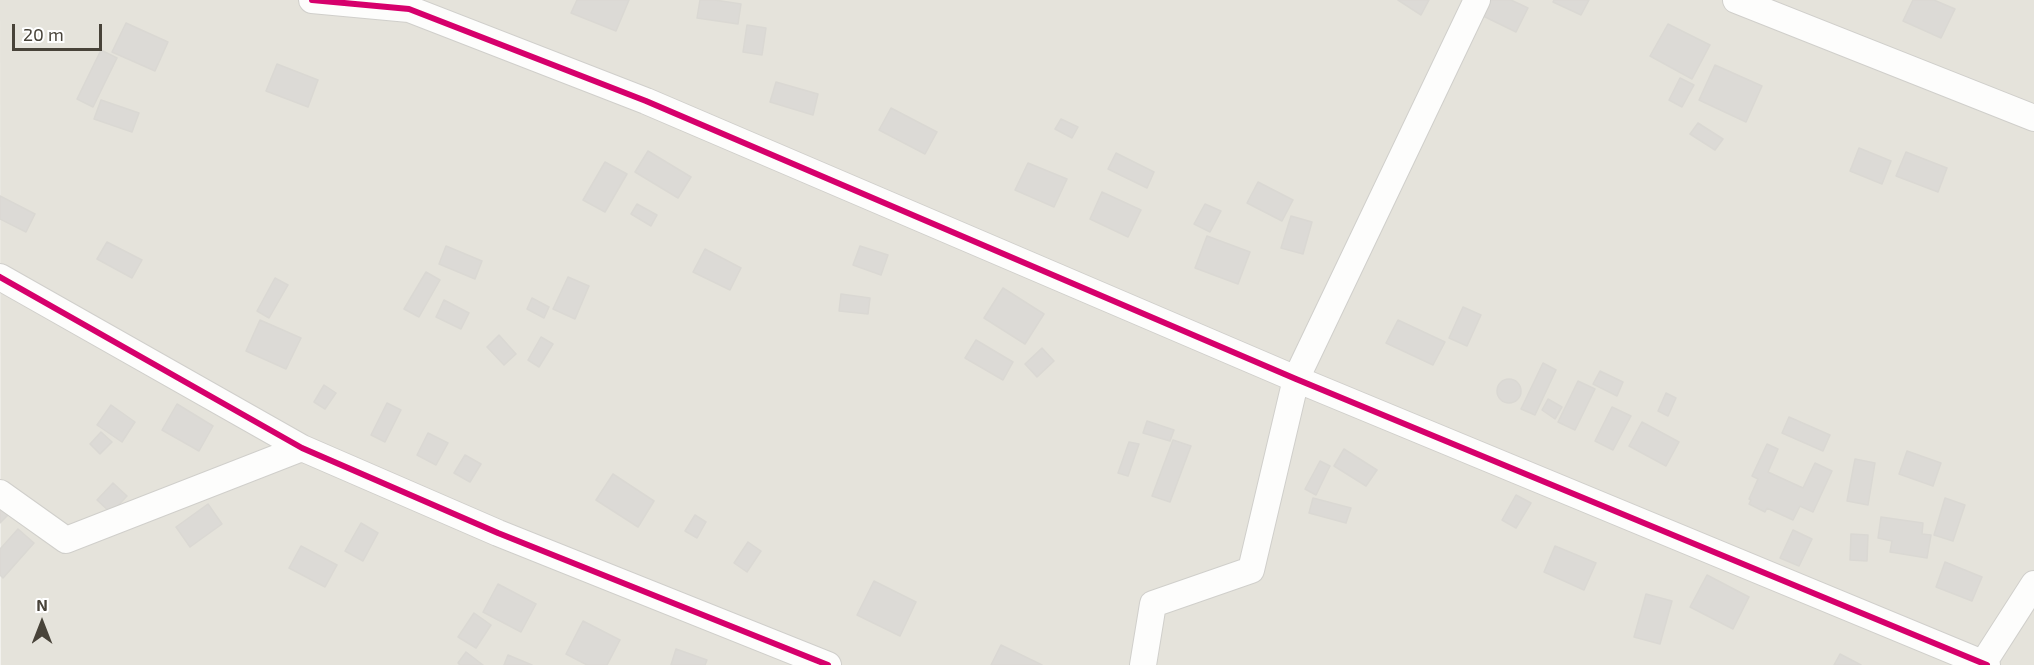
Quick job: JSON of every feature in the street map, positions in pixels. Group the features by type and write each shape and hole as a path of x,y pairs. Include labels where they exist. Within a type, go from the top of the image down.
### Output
{"street":[{"path":"312,0 409,9 646,101 1296,379 1984,664 2034,584"},
{"path":"1143,665 1152,604 1251,570 1296,379 1477,0"},
{"path":"1736,0 2034,118"},
{"path":"0,277 302,448 498,533 828,665"},
{"path":"0,493 66,540 302,448"}],"shaded area":[{"path":"0,0 2034,0 2034,665 1,665"}],"building":[{"path":"577,0 629,0 616,31 571,13"},
{"path":"700,0 741,4 738,24 697,18"},
{"path":"1398,0 1429,0 1421,15"},
{"path":"1484,0 1511,0 1528,8 1516,32 1477,13"},
{"path":"1554,0 1589,0 1581,15 1553,2"},
{"path":"1913,0 1934,0 1955,9 1941,38 1903,21"},
{"path":"126,23 168,42 155,71 112,52"},
{"path":"1668,24 1710,45 1692,79 1650,56"},
{"path":"747,25 766,28 762,55 743,52"},
{"path":"101,50 117,58 93,107 77,99"},
{"path":"277,64 318,80 308,107 266,91"},
{"path":"1715,65 1762,86 1746,122 1699,100"},
{"path":"1680,78 1694,85 1682,107 1669,100"},
{"path":"776,82 818,94 813,115 770,102"},
{"path":"101,100 139,113 132,132 94,119"},
{"path":"891,108 937,132 925,154 879,130"},
{"path":"1061,119 1078,127 1072,138 1055,129"},
{"path":"1698,123 1723,139 1715,150 1690,134"},
{"path":"1859,148 1891,161 1882,184 1850,171"},
{"path":"648,151 691,177 678,198 635,172"},
{"path":"1906,152 1947,168 1938,192 1896,176"},
{"path":"1116,153 1154,172 1147,188 1108,169"},
{"path":"605,162 627,174 605,212 583,200"},
{"path":"1028,163 1067,179 1054,207 1015,190"},
{"path":"1258,182 1293,200 1282,221 1247,203"},
{"path":"1102,192 1141,210 1128,237 1090,219"},
{"path":"0,196 35,214 26,232 0,219"},
{"path":"637,204 657,215 651,226 631,214"},
{"path":"1205,204 1221,211 1210,232 1194,224"},
{"path":"1291,216 1312,222 1303,254 1281,248"},
{"path":"1207,236 1250,252 1238,284 1195,268"},
{"path":"107,242 142,260 132,278 97,259"},
{"path":"446,246 482,261 475,279 439,264"},
{"path":"860,246 888,255 881,275 853,265"},
{"path":"705,249 741,268 730,290 693,272"},
{"path":"426,272 440,280 419,317 404,309"},
{"path":"568,277 589,286 575,319 553,309"},
{"path":"275,278 288,285 269,318 257,311"},
{"path":"1003,288 1044,314 1025,344 984,318"},
{"path":"841,294 870,298 868,314 839,311"},
{"path":"532,298 549,307 544,318 527,309"},
{"path":"444,300 469,313 461,329 436,317"},
{"path":"1463,307 1481,315 1467,346 1449,338"},
{"path":"260,320 301,338 286,369 246,351"},
{"path":"1398,320 1445,342 1433,365 1386,343"},
{"path":"499,335 516,354 504,365 487,347"},
{"path":"541,337 553,344 539,367 528,360"},
{"path":"976,340 1013,362 1003,380 965,358"},
{"path":"1042,348 1054,361 1037,377 1025,364"},
{"path":"1543,363 1556,370 1535,415 1521,409"},
{"path":"1600,371 1623,382 1617,396 1593,384"},
{"path":"1509,379 1514,380 1520,386 1520,396 1514,402 1509,403 1504,402 1498,396 1497,391 1498,386 1504,380"},
{"path":"1578,381 1595,389 1575,430 1558,422"},
{"path":"324,385 336,393 325,409 314,402"},
{"path":"1666,393 1676,398 1668,416 1658,411"},
{"path":"1548,399 1562,407 1555,419 1542,410"},
{"path":"387,403 401,410 385,442 371,435"},
{"path":"177,404 213,426 199,451 162,430"},
{"path":"111,405 135,422 122,442 97,425"},
{"path":"1612,407 1631,416 1613,450 1595,441"},
{"path":"1789,417 1830,435 1823,451 1782,433"},
{"path":"1147,421 1174,430 1170,441 1143,433"},
{"path":"1642,422 1679,442 1666,466 1629,446"},
{"path":"101,432 112,442 100,454 90,444"},
{"path":"428,433 448,443 436,465 417,455"},
{"path":"1173,440 1191,446 1170,502 1152,496"},
{"path":"1129,442 1139,444 1128,476 1118,473"},
{"path":"1767,444 1778,449 1768,472 1803,488 1815,463 1832,471 1813,512 1800,506 1793,520 1767,508 1765,512 1749,504 1758,479 1752,476"},
{"path":"1344,449 1377,470 1366,486 1334,466"},
{"path":"1907,451 1941,463 1933,486 1899,474"},
{"path":"465,455 481,464 470,482 454,473"},
{"path":"1855,459 1875,463 1868,505 1847,501"},
{"path":"1320,461 1330,466 1316,495 1305,489"},
{"path":"613,474 654,501 638,527 596,500"},
{"path":"113,483 127,496 111,513 97,500"},
{"path":"1516,495 1531,503 1516,528 1502,520"},
{"path":"1313,498 1351,508 1346,523 1309,513"},
{"path":"1945,498 1965,505 1953,541 1934,535"},
{"path":"0,504 9,514 0,523"},
{"path":"208,504 222,524 190,547 176,527"},
{"path":"695,515 706,522 697,538 685,531"},
{"path":"1881,517 1923,523 1922,534 1931,535 1927,558 1890,552 1892,541 1878,538"},
{"path":"361,523 378,533 363,561 345,551"},
{"path":"18,529 34,543 3,578 0,575 0,549"},
{"path":"1793,530 1812,539 1799,566 1780,558"},
{"path":"1851,534 1868,535 1867,561 1850,560"},
{"path":"748,542 761,551 747,572 734,563"},
{"path":"301,546 337,565 325,587 289,568"},
{"path":"1555,546 1596,563 1584,590 1544,572"},
{"path":"1945,562 1982,577 1972,601 1936,587"},
{"path":"1707,575 1749,597 1733,629 1690,607"},
{"path":"874,581 916,602 900,636 857,615"},
{"path":"498,584 536,604 521,632 483,612"},
{"path":"1646,594 1672,601 1660,644 1634,637"},
{"path":"474,613 491,625 476,648 458,637"},
{"path":"583,621 620,640 607,665 587,665 566,654"},
{"path":"1001,645 1042,665 991,665"},
{"path":"676,649 707,660 705,665 671,665"},
{"path":"466,652 483,665 460,665 458,663"},
{"path":"1840,654 1861,665 1834,665"},
{"path":"508,655 532,665 504,665"}],"cycle path":[{"path":"312,0 409,9 646,101 1296,379 1987,665"},
{"path":"0,277 302,448 498,533 828,665"}]}
